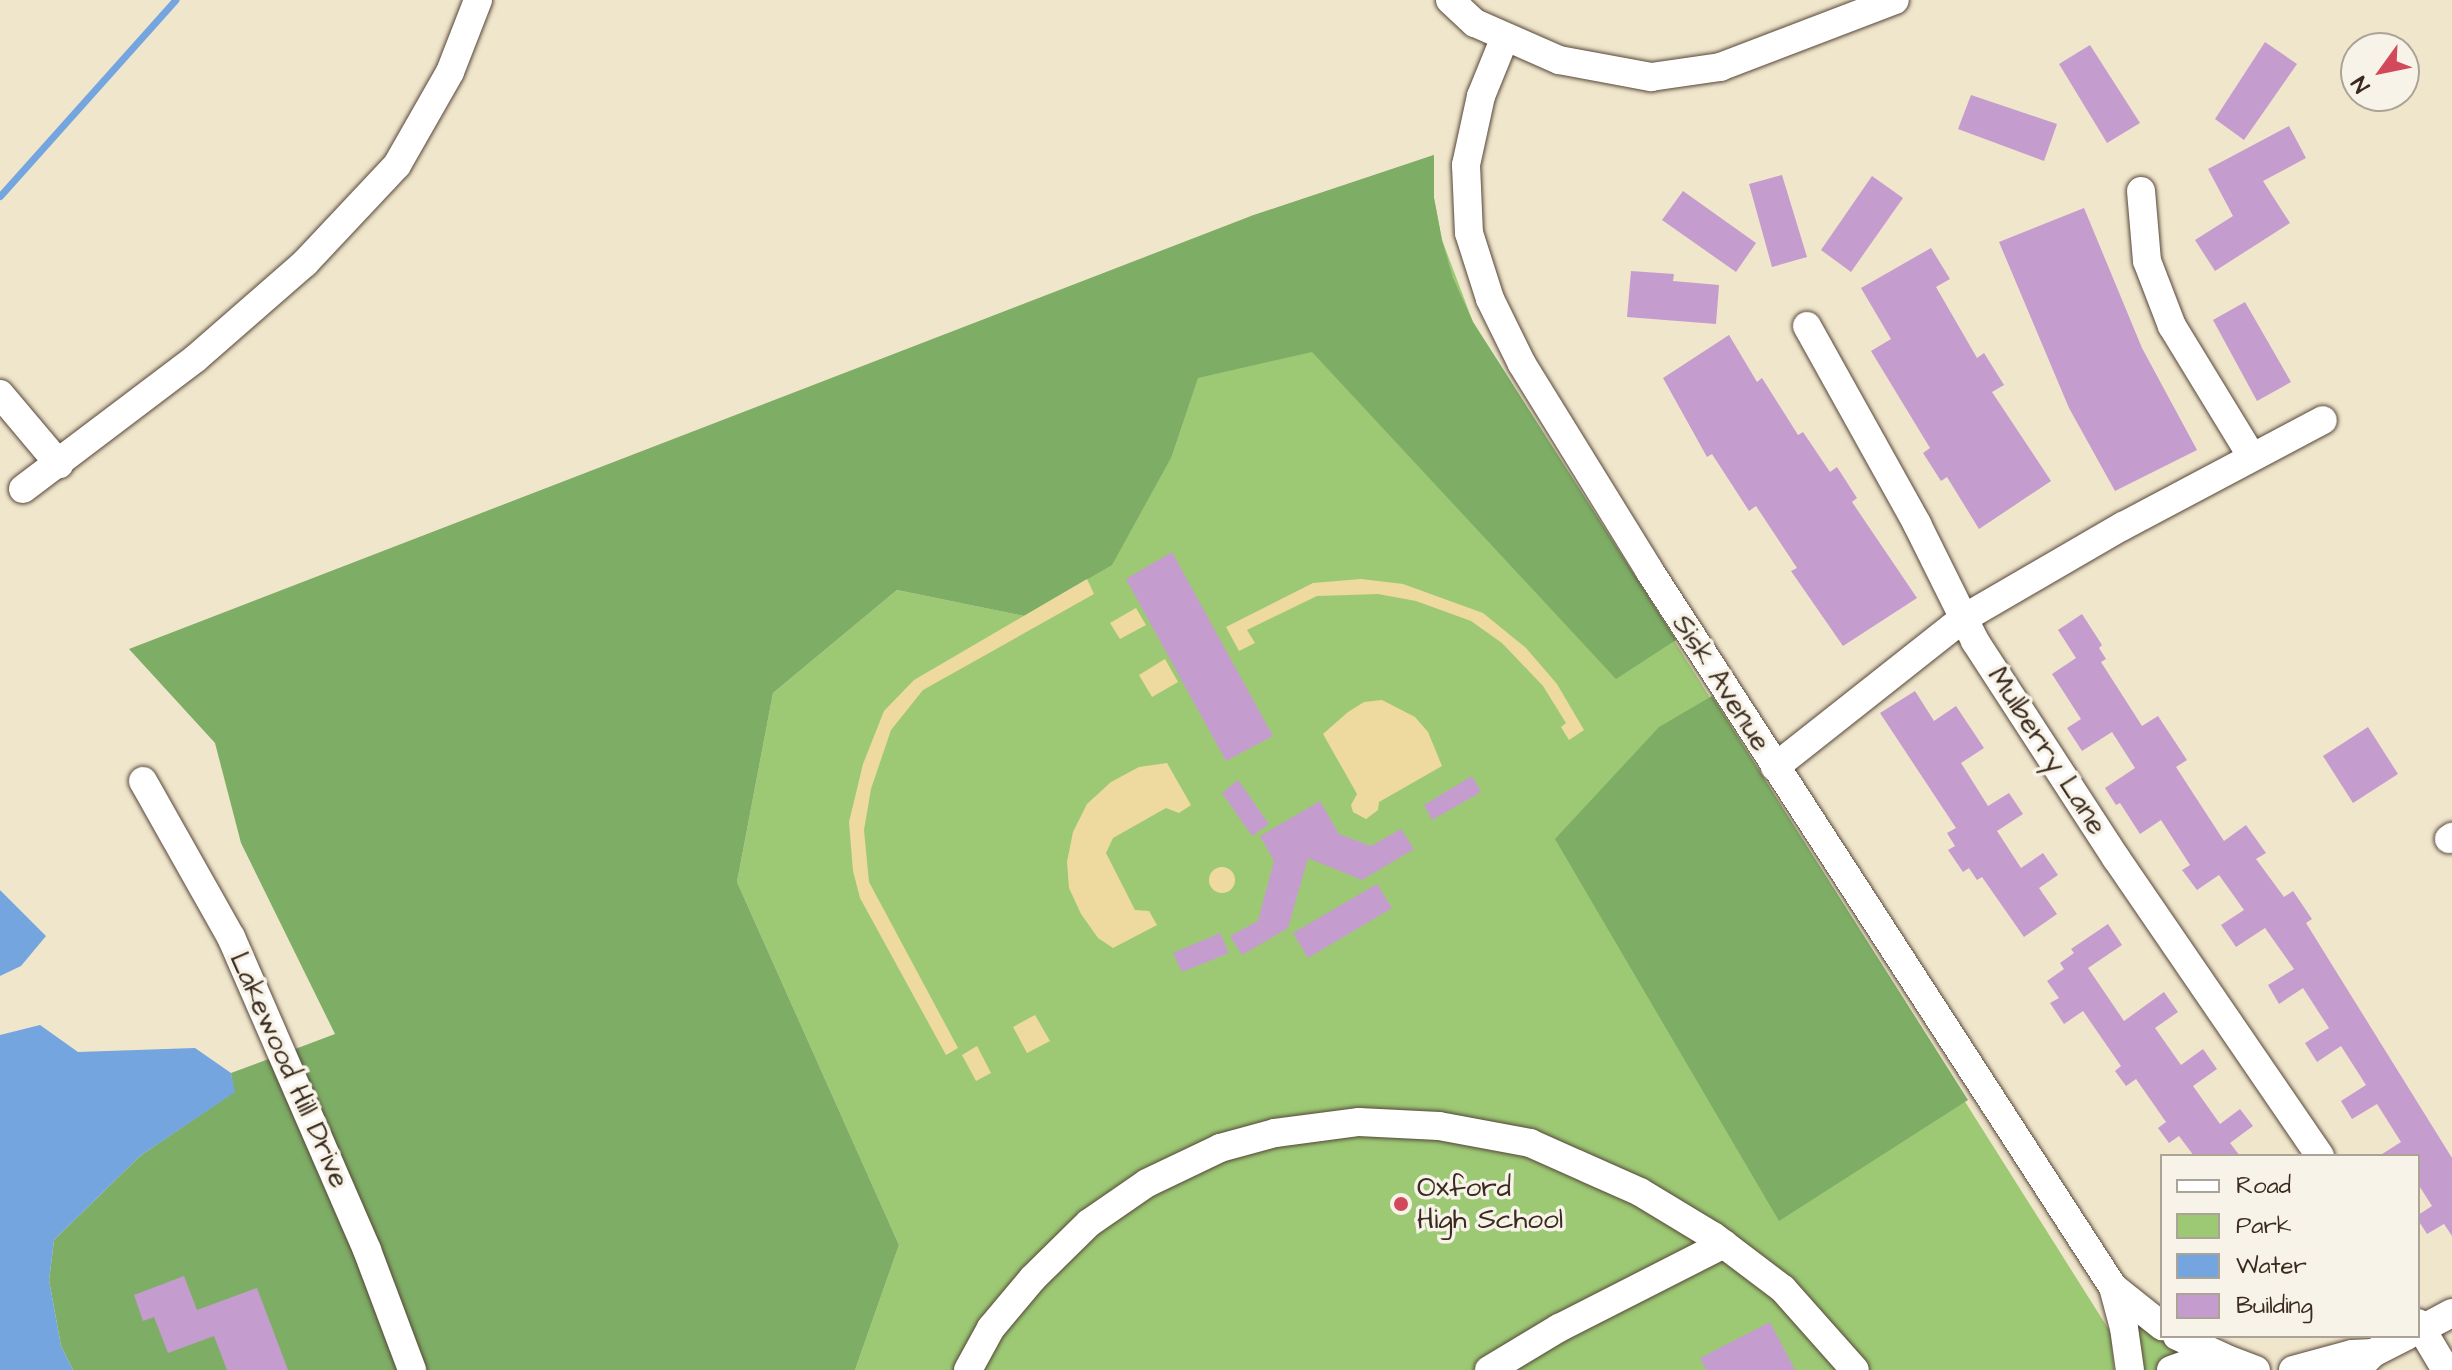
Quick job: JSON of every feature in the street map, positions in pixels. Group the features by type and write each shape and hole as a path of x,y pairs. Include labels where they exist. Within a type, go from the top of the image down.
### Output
{"street":[{"path":"23,489 196,358 305,263 397,165 450,72 478,0"},
{"path":"1450,0 1475,23 1559,60 1651,77 1720,67 1895,0"},
{"name":"Sisk Avenue","path":"1505,37 1481,96 1466,165 1469,233 1490,299 1522,364 1775,767 2113,1287 2124,1328 2130,1370"},
{"path":"2141,191 2147,261 2172,326 2252,457"},
{"name":"Mulberry Lane","path":"1807,326 1917,524 1964,618 2099,833 2319,1154"},
{"path":"0,394 59,464"},
{"path":"1775,767 1964,618 2323,420"},
{"name":"Lakewood Hill Drive","path":"143,781 231,937 367,1250 412,1370"},
{"path":"968,1370 991,1328 1033,1278 1089,1223 1147,1183 1220,1148 1305,1128 1359,1122 1439,1126 1530,1143 1640,1192 1724,1244 1783,1289 1855,1370"},
{"path":"1489,1370 1559,1328 1724,1244"},
{"name":"Sisk Avenue","path":"2113,1287 2160,1324"},
{"path":"2420,1328 2452,1313"},
{"path":"2420,1335 2446,1370"},
{"path":"2181,1338 2256,1370"},
{"path":"2293,1370 2352,1354 2365,1361 2403,1338"},
{"path":"2171,1370 2198,1360 2227,1359"}],"green space":[{"path":"1434,155 1434,198 1442,240 1473,322 2111,1333 2114,1370 855,1370 899,1245 737,882 773,693 897,590 1024,616 1172,456 1251,216"},
{"path":"1434,155 1434,198 1442,240 1453,278 1473,322 1676,640 1616,679 1312,352 1198,378 1172,456 1112,565 1024,616 897,590 773,693 737,882 899,1245 855,1370 73,1370 61,1346 49,1280 54,1240 140,1156 234,1092 231,1073 335,1034 241,843 215,743 129,649 1251,216"},
{"path":"1712,696 1968,1100 1779,1221 1555,839 1659,727"},
{"path":"2136,1315 2160,1329 2160,1338 2175,1338 2203,1355 2162,1370 2141,1370"}],"sand":[{"path":"1087,579 1094,594 923,690 891,730 871,789 864,830 869,882 958,1048 946,1055 860,898 853,871 849,822 863,764 884,711 914,680"},
{"path":"1361,579 1403,584 1483,613 1526,648 1557,684 1584,730 1569,740 1561,727 1566,723 1543,686 1502,643 1471,621 1416,601 1378,594 1317,596 1247,630 1255,643 1239,651 1226,627 1313,583"},
{"path":"1136,608 1146,625 1120,639 1110,623"},
{"path":"1165,659 1178,682 1152,697 1139,675"},
{"path":"1382,700 1415,717 1428,732 1442,766 1379,802 1378,810 1366,819 1353,812 1351,805 1357,794 1323,734 1364,702"},
{"path":"1167,763 1191,805 1179,813 1166,808 1113,838 1106,853 1135,910 1149,911 1157,925 1113,948 1098,938 1081,914 1069,888 1067,862 1073,832 1087,804 1111,782 1139,767"},
{"path":"1222,867 1232,870 1235,880 1232,890 1222,893 1212,890 1209,880 1212,870"},
{"path":"1035,1015 1050,1041 1027,1053 1013,1027"},
{"path":"977,1046 991,1073 976,1081 962,1055"}],"water":[{"path":"0,890 46,936 21,966 0,976"},
{"path":"40,1025 78,1052 195,1048 231,1073 235,1092 140,1156 54,1240 49,1280 61,1346 73,1370 0,1370 0,1035"}],"building":[{"path":"2265,42 2297,64 2244,140 2215,119"},
{"path":"2090,45 2140,123 2107,143 2059,64"},
{"path":"1971,95 2057,124 2044,161 1958,129"},
{"path":"2289,126 2306,158 2263,181 2290,223 2215,271 2195,240 2233,216 2208,169"},
{"path":"1782,175 1807,257 1772,267 1749,184"},
{"path":"1872,176 1903,198 1851,272 1821,250"},
{"path":"1683,191 1756,243 1736,272 1662,220"},
{"path":"2084,208 2142,348 2197,450 2115,491 2069,408 1999,242"},
{"path":"1931,248 1950,279 1936,287 1977,358 1984,353 2004,385 1992,392 2051,481 1979,529 1947,477 1941,481 1923,453 1930,448 1871,351 1891,339 1861,288"},
{"path":"1631,271 1674,274 1673,281 1719,285 1716,324 1627,317"},
{"path":"2245,302 2291,382 2257,401 2213,320"},
{"path":"1729,335 1757,382 1762,378 1798,435 1803,432 1830,472 1837,467 1857,498 1852,502 1917,598 1843,646 1791,571 1797,568 1756,506 1749,511 1712,454 1707,457 1663,378"},
{"path":"1172,552 1273,736 1226,761 1126,579"},
{"path":"2082,614 2102,645 2099,648 2106,659 2101,662 2142,726 2158,716 2187,760 2176,767 2224,841 2246,825 2266,853 2256,859 2284,897 2293,891 2312,919 2306,923 2452,1158 2452,1236 2444,1224 2427,1234 2420,1223 2420,1214 2432,1206 2420,1187 2420,1154 2382,1154 2401,1142 2377,1104 2352,1119 2341,1101 2366,1085 2341,1046 2317,1062 2305,1043 2329,1028 2303,988 2279,1004 2268,985 2294,969 2265,928 2236,947 2221,925 2244,910 2219,875 2197,890 2182,870 2190,865 2161,820 2140,834 2120,803 2116,805 2105,788 2135,768 2112,732 2082,751 2067,728 2081,719 2052,674 2076,658 2058,630"},
{"path":"1915,691 1934,721 1956,706 1984,748 1961,763 1988,806 2009,793 2023,814 1997,831 2021,868 2043,853 2058,875 2039,888 2057,914 2024,937 1982,877 1977,880 1969,868 1963,872 1948,850 1955,846 1947,833 1956,828 1880,713"},
{"path":"2368,727 2398,774 2353,803 2323,756"},
{"path":"1472,776 1481,792 1432,820 1424,805"},
{"path":"1238,780 1269,824 1252,836 1222,793"},
{"path":"1320,801 1339,834 1371,846 1401,829 1414,849 1362,880 1308,858 1288,928 1242,955 1230,936 1258,921 1274,861 1260,836"},
{"path":"1377,884 1392,908 1308,958 1293,933"},
{"path":"2108,924 2122,945 2088,968 2124,1021 2164,992 2178,1012 2155,1028 2181,1065 2203,1049 2217,1069 2193,1086 2220,1124 2240,1109 2253,1126 2230,1143 2238,1154 2192,1154 2179,1136 2169,1143 2158,1128 2166,1122 2136,1079 2126,1086 2115,1071 2121,1066 2083,1011 2064,1024 2050,1003 2059,998 2047,981 2064,969 2060,963 2074,953 2071,949"},
{"path":"1220,933 1229,953 1182,972 1173,953"},
{"path":"184,1276 197,1310 257,1288 288,1370 227,1370 214,1336 168,1353 154,1317 143,1321 134,1295"},
{"path":"1770,1322 1795,1370 1706,1370 1700,1358"}],"waterway":[{"path":"0,196 175,0"}],"place":[{"name":"Oxford High School","path":"1401,1204"}]}
